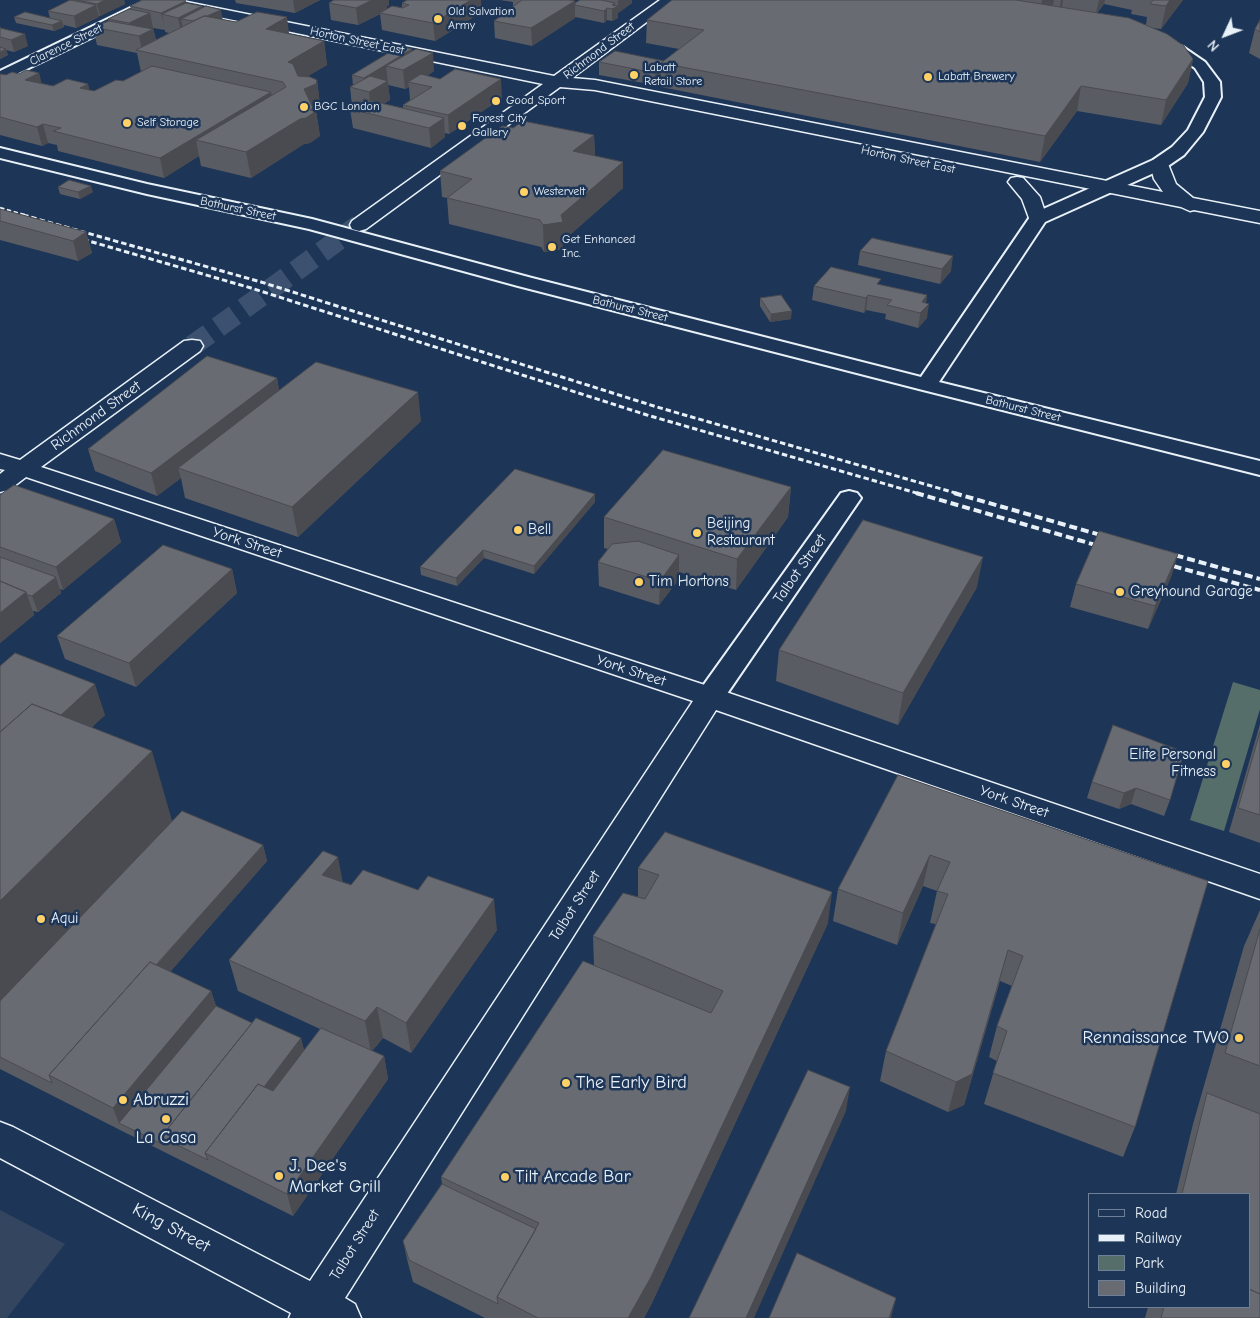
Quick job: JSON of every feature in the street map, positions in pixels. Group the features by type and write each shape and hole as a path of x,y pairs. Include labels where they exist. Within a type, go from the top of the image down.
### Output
{"main road":[{"name":"Horton Street East","path":"157,0 558,82 595,85 1260,218"},
{"name":"Richmond Street","path":"359,225 669,0"},
{"name":"Horton Street East","path":"558,82 584,94 1260,230"},
{"path":"1159,164 1162,178 1169,188 1190,205"},
{"path":"1016,182 1030,197 1038,218"},
{"name":"Richmond Street","path":"0,485 192,346"},
{"name":"York Street","path":"0,461 710,697 1260,887"},
{"name":"Talbot Street","path":"322,1314 710,697"},
{"name":"King Street","path":"0,1139 322,1314"}],"street":[{"name":"Clarence Street","path":"0,77 157,0"},
{"path":"926,385 1038,218 1159,164 1178,151 1196,132 1214,92 1212,82 1200,65 1178,50 1146,39"},
{"name":"Bathurst Street","path":"0,153 152,190 322,227 926,385 1260,468"},
{"name":"Talbot Street","path":"710,697 850,498"}],"shaded area":[{"path":"0,1210 65,1244 7,1318 0,1318"}],"green space":[{"name":"Elite Personal Fitness","path":"1233,682 1260,690 1260,709 1224,831 1190,820"}],"building":[{"path":"70,0 96,5 74,16 48,11"},
{"path":"77,0 105,0 97,4"},
{"path":"143,0 186,1 161,13 130,6"},
{"path":"334,0 372,0 356,8 329,3"},
{"path":"407,0 471,0 433,23 380,13 392,6 403,8 409,5 402,3"},
{"path":"522,0 575,1 531,28 494,21"},
{"path":"580,0 601,0 615,3 612,5 618,6 612,9 607,8 604,11 575,5"},
{"name":"Labatt Brewery","path":"672,0 1016,0 1129,18 1167,34 1184,46 1193,59 1166,100 1081,86 1045,136 661,63 704,30 647,20"},
{"path":"1153,0 1170,0 1166,6 1150,4"},
{"path":"186,3 202,6 178,18 162,14"},
{"path":"206,6 221,10 193,21 181,19"},
{"path":"129,9 150,13 129,23 108,19"},
{"path":"25,12 62,21 52,25 14,17"},
{"path":"257,12 287,17 266,29 324,41 288,62 293,64 298,76 317,80 316,84 304,89 313,108 310,110 316,111 246,152 196,140 286,87 283,82 136,50 204,16 236,22"},
{"path":"1260,20 1260,32 1255,29"},
{"path":"109,21 153,29 139,36 93,27"},
{"path":"0,28 25,34 11,40 0,37"},
{"path":"400,46 412,49 364,78 352,75"},
{"path":"416,49 433,53 403,70 386,66"},
{"path":"615,51 664,61 661,63 661,68 655,73 599,62"},
{"name":"Self Storage","path":"152,66 271,92 160,158 53,131 61,128 43,124 37,127 0,117 0,74 6,75 12,72 19,74 26,70 39,73 25,80 53,86 67,79 88,84 80,88 94,91 116,80 123,81"},
{"path":"455,69 501,79 448,115 403,105 432,87 408,82 421,74 440,79"},
{"path":"370,76 388,81 369,92 350,87"},
{"path":"364,99 444,118 429,128 350,109"},
{"path":"523,121 594,135 573,151 623,162 561,215 563,222 543,225 540,220 447,198 472,179 440,171 502,126 513,128"},
{"path":"69,180 91,186 78,192 58,187"},
{"path":"0,209 86,232 73,241 0,221"},
{"path":"872,238 953,256 942,269 860,251"},
{"path":"831,267 881,279 877,284 927,295 922,302 929,304 920,313 887,305 892,300 868,295 866,298 814,286"},
{"path":"781,295 792,311 771,314 760,298"},
{"path":"207,356 277,378 151,473 88,449"},
{"path":"316,362 418,392 292,507 178,468"},
{"path":"663,450 791,487 737,559 604,517"},
{"name":"Bell","path":"515,469 595,494 534,566 483,550 456,578 420,567"},
{"path":"14,485 114,519 56,567 0,547 0,495"},
{"path":"863,520 983,557 903,693 779,650"},
{"path":"1099,531 1178,554 1155,606 1076,584"},
{"path":"638,541 679,555 660,581 598,562 612,544"},
{"path":"163,545 232,569 129,663 57,636"},
{"path":"0,557 56,577 32,596 27,595 26,592 0,581"},
{"path":"0,581 26,592 0,613"},
{"path":"15,653 95,684 61,715 32,704 0,732 0,666"},
{"path":"32,704 152,751 0,901 0,732"},
{"path":"1113,725 1184,752 1170,800 1136,788 1124,793 1092,782"},
{"path":"1260,732 1260,815 1238,808"},
{"path":"898,775 1208,881 1135,1127 993,1073 1007,1031 997,1026 1023,956 1008,950 972,1074 956,1082 886,1051 948,894 937,891 950,862 930,855 903,913 838,889"},
{"path":"182,811 263,845 156,965 150,962 49,1075 52,1083 0,1057 0,1001"},
{"path":"665,832 832,892 651,1277 628,1318 538,1318 497,1297 539,1223 441,1177 583,961 711,1013 723,991 593,936 623,893 645,899 659,875 638,868"},
{"path":"323,851 338,857 322,875 351,885 363,870 418,890 428,876 494,899 406,1023 377,1007 365,1021 229,960"},
{"path":"1260,929 1260,1066 1225,1053"},
{"path":"150,962 211,991 113,1108 49,1075"},
{"path":"216,1006 252,1023 161,1137 164,1145 119,1123"},
{"path":"256,1018 301,1038 264,1087 258,1084 205,1153 208,1160 161,1137"},
{"path":"321,1028 384,1056 287,1194 205,1153 258,1084 273,1091"},
{"path":"808,1070 850,1087 746,1318 689,1318"},
{"path":"1207,1093 1260,1114 1260,1294 1250,1289 1250,1193 1182,1193"},
{"path":"442,1184 536,1229 497,1297 498,1304 409,1260 403,1241"},
{"path":"797,1253 896,1298 889,1318 769,1318"},
{"path":"1250,1289 1260,1294 1260,1318 1161,1318 1164,1308 1250,1308"}],"tunnel":[{"path":"192,346 359,225"}],"railway":[{"path":"0,208 28,216"},
{"path":"23,215 261,282 657,407 959,494"},
{"path":"75,237 251,288 647,415 920,494"},
{"path":"916,493 1106,548"},
{"path":"954,493 1111,538"},
{"path":"1164,552 1260,579"},
{"path":"1162,563 1260,590"}],"place":[{"name":"Old Salvation Army","path":"438,19"},
{"name":"Labatt Retail Store","path":"634,75"},
{"name":"Labatt Brewery","path":"928,77"},
{"name":"Good Sport","path":"496,101"},
{"name":"BGC London","path":"304,107"},
{"name":"Self Storage","path":"127,123"},
{"name":"Forest City Gallery","path":"462,126"},
{"name":"Westervelt","path":"524,192"},
{"name":"Get Enhanced Inc.","path":"552,247"},
{"name":"Bell","path":"518,530"},
{"name":"Beijing Restaurant","path":"697,533"},
{"name":"Tim Hortons","path":"639,582"},
{"name":"Greyhound Garage","path":"1120,592"},
{"name":"Elite Personal Fitness","path":"1226,764"},
{"name":"Aqui","path":"41,919"},
{"name":"Rennaissance TWO","path":"1239,1038"},
{"name":"The Early Bird","path":"566,1083"},
{"name":"Abruzzi","path":"123,1100"},
{"name":"La Casa","path":"166,1119"},
{"name":"J. Dee's Market Grill","path":"279,1176"},
{"name":"Tilt Arcade Bar","path":"505,1177"}]}
